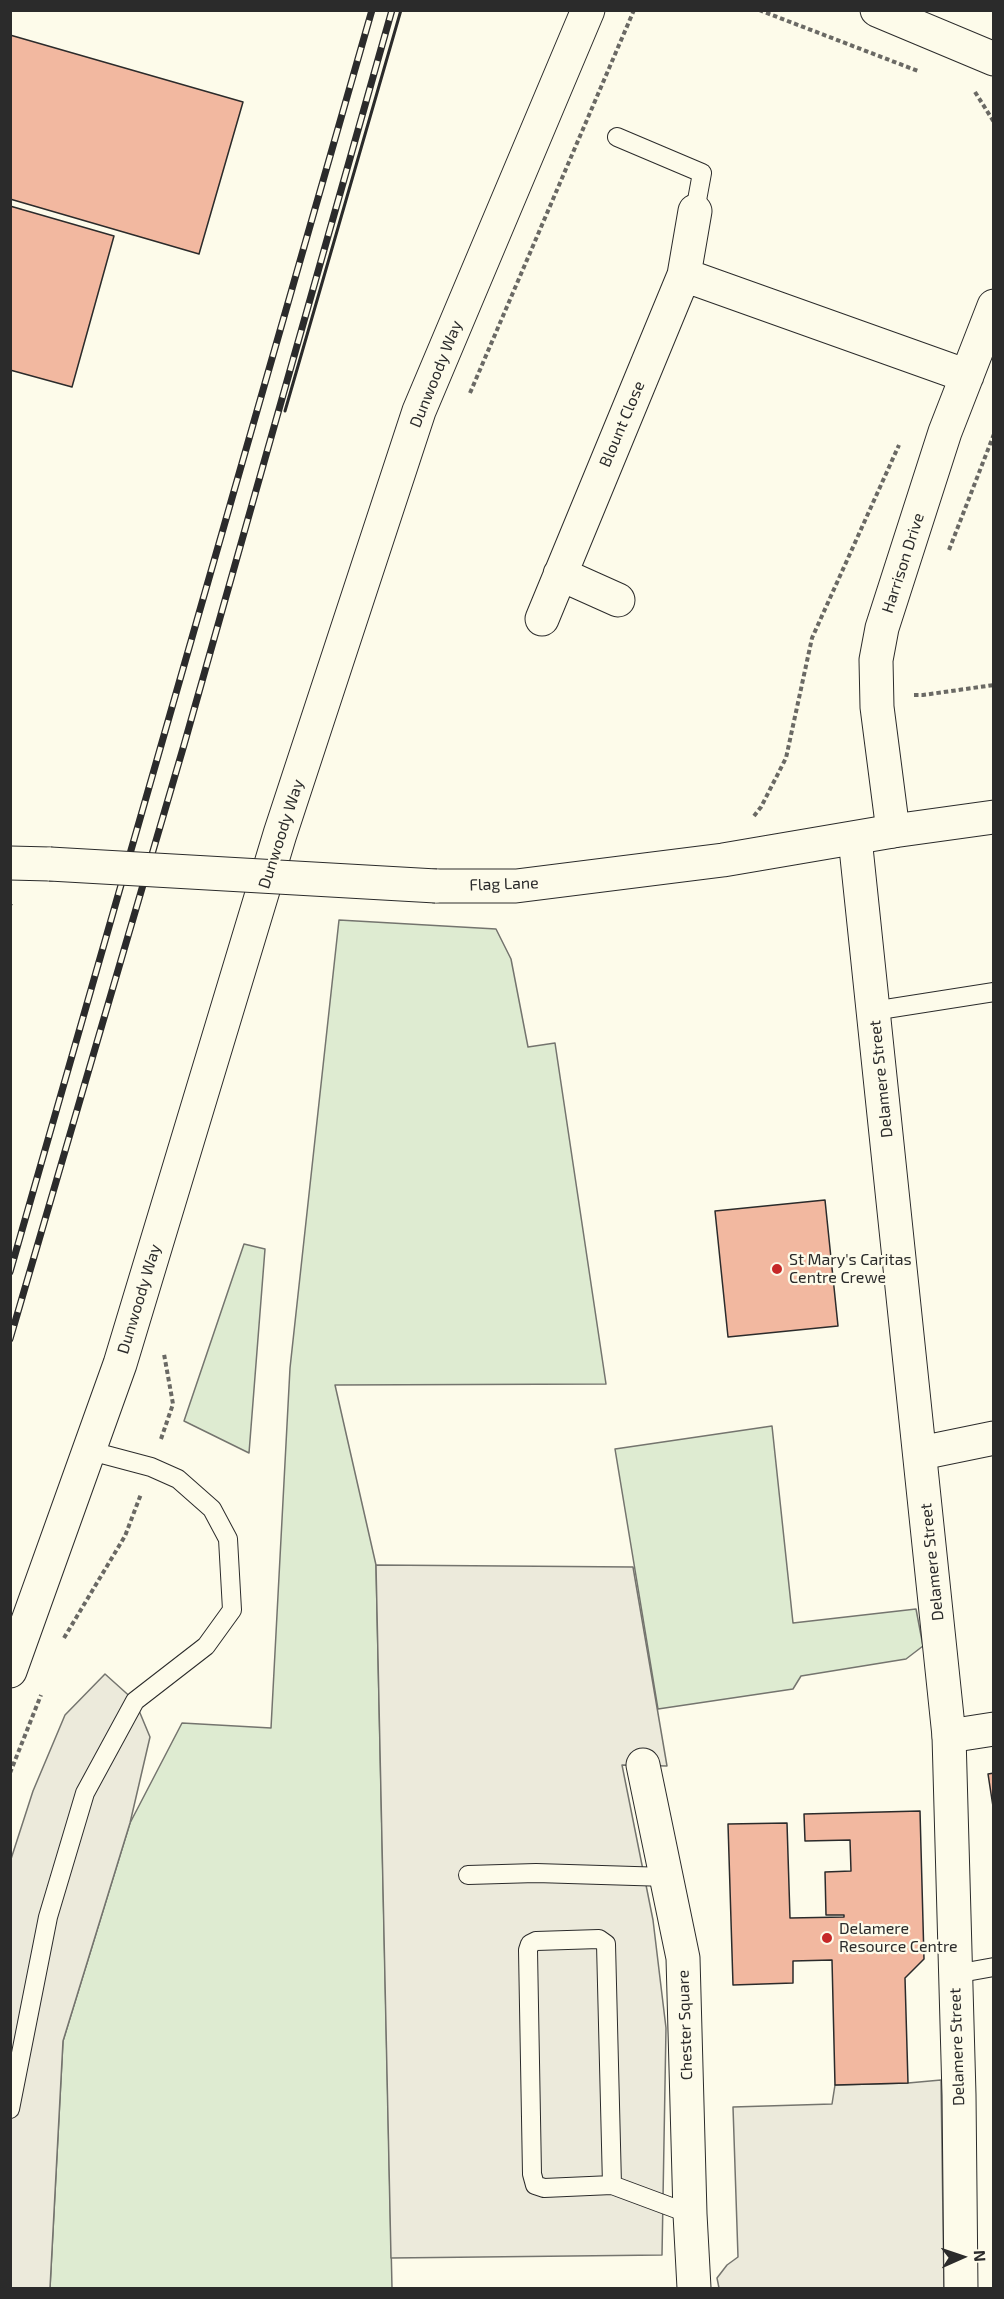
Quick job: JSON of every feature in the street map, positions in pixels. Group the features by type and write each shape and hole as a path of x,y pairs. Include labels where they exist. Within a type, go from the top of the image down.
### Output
{"street":[{"name":"Dunwoody Way","path":"10,1671 87,1450 120,1364 280,834 419,411 588,10"},
{"path":"877,10 993,59"},
{"name":"Blount Close","path":"542,619 684,275 695,211"},
{"path":"684,275 966,376"},
{"name":"Harrison Drive","path":"892,831 877,707 876,660 882,628 945,432 993,306"},
{"path":"560,574 618,600"},
{"name":"Flag Lane","path":"10,863 436,886 516,886 723,860 892,831 993,817"},
{"name":"Delamere Street","path":"855,838 949,1736 959,2095 961,2289"},
{"path":"921,1453 993,1438"},
{"path":"949,1736 993,1729"},
{"name":"Chester Square","path":"643,1765 683,1958 694,2289"}],"lane":[{"path":"616,137 702,173 695,211"},
{"path":"873,1011 993,992"},
{"path":"10,2109 48,1917 85,1793 135,1701 206,1646 232,1610 228,1539 212,1509 178,1479 151,1467 87,1450"},
{"path":"468,1875 536,1873 667,1878"},
{"path":"612,2184 606,1944 599,1939 536,1941 530,1944 528,1950 531,2174 535,2185 544,2188 612,2184 690,2214"},
{"path":"955,1974 993,1968"}],"path":[{"path":"759,10 921,72"},
{"path":"965,88 976,93 993,122"},
{"path":"747,824 761,807 786,759 812,638 900,442"},
{"path":"904,694 923,695 993,685"}],"green space":[{"path":"339,920 496,929 511,959 528,1047 555,1043 606,1384 335,1385 376,1565 392,2288 50,2288 63,2041 130,1823 182,1723 271,1728 290,1368"},
{"path":"244,1244 265,1249 249,1453 184,1421"},
{"path":"772,1426 793,1623 916,1609 923,1646 906,1659 801,1676 793,1689 658,1709 615,1449"}],"shaded area":[{"path":"376,1565 633,1567 667,1766 622,1765 653,1920 666,2028 662,2255 391,2258"},
{"path":"105,1674 135,1701 150,1737 130,1823 63,2041 50,2288 11,2288 11,1859 33,1791 65,1715"},
{"path":"941,2080 944,2288 719,2288 717,2278 727,2265 738,2257 733,2107 832,2104 835,2085"}],"building":[{"path":"10,35 243,102 199,254 10,199"},
{"path":"10,206 114,236 72,387 10,370"},
{"name":"St Mary's Caritas Centre Crewe","path":"825,1200 838,1326 728,1337 715,1211"},
{"path":"994,1773 994,1813 988,1774"},
{"name":"Delamere Resource Centre","path":"920,1811 924,1959 905,1978 908,2083 835,2085 832,1960 793,1961 793,1983 733,1985 728,1824 787,1823 790,1918 844,1917 844,1915 826,1915 825,1872 851,1871 850,1840 805,1841 804,1814"}],"railway":[{"path":"10,1272 372,10"},
{"path":"10,1339 184,745 392,10"}],"fence":[{"path":"10,908 12,904"}],"wall":[{"path":"285,411 401,10"}],"place":[{"name":"St Mary's Caritas Centre Crewe","path":"777,1269"},
{"name":"Delamere Resource Centre","path":"827,1938"}]}
